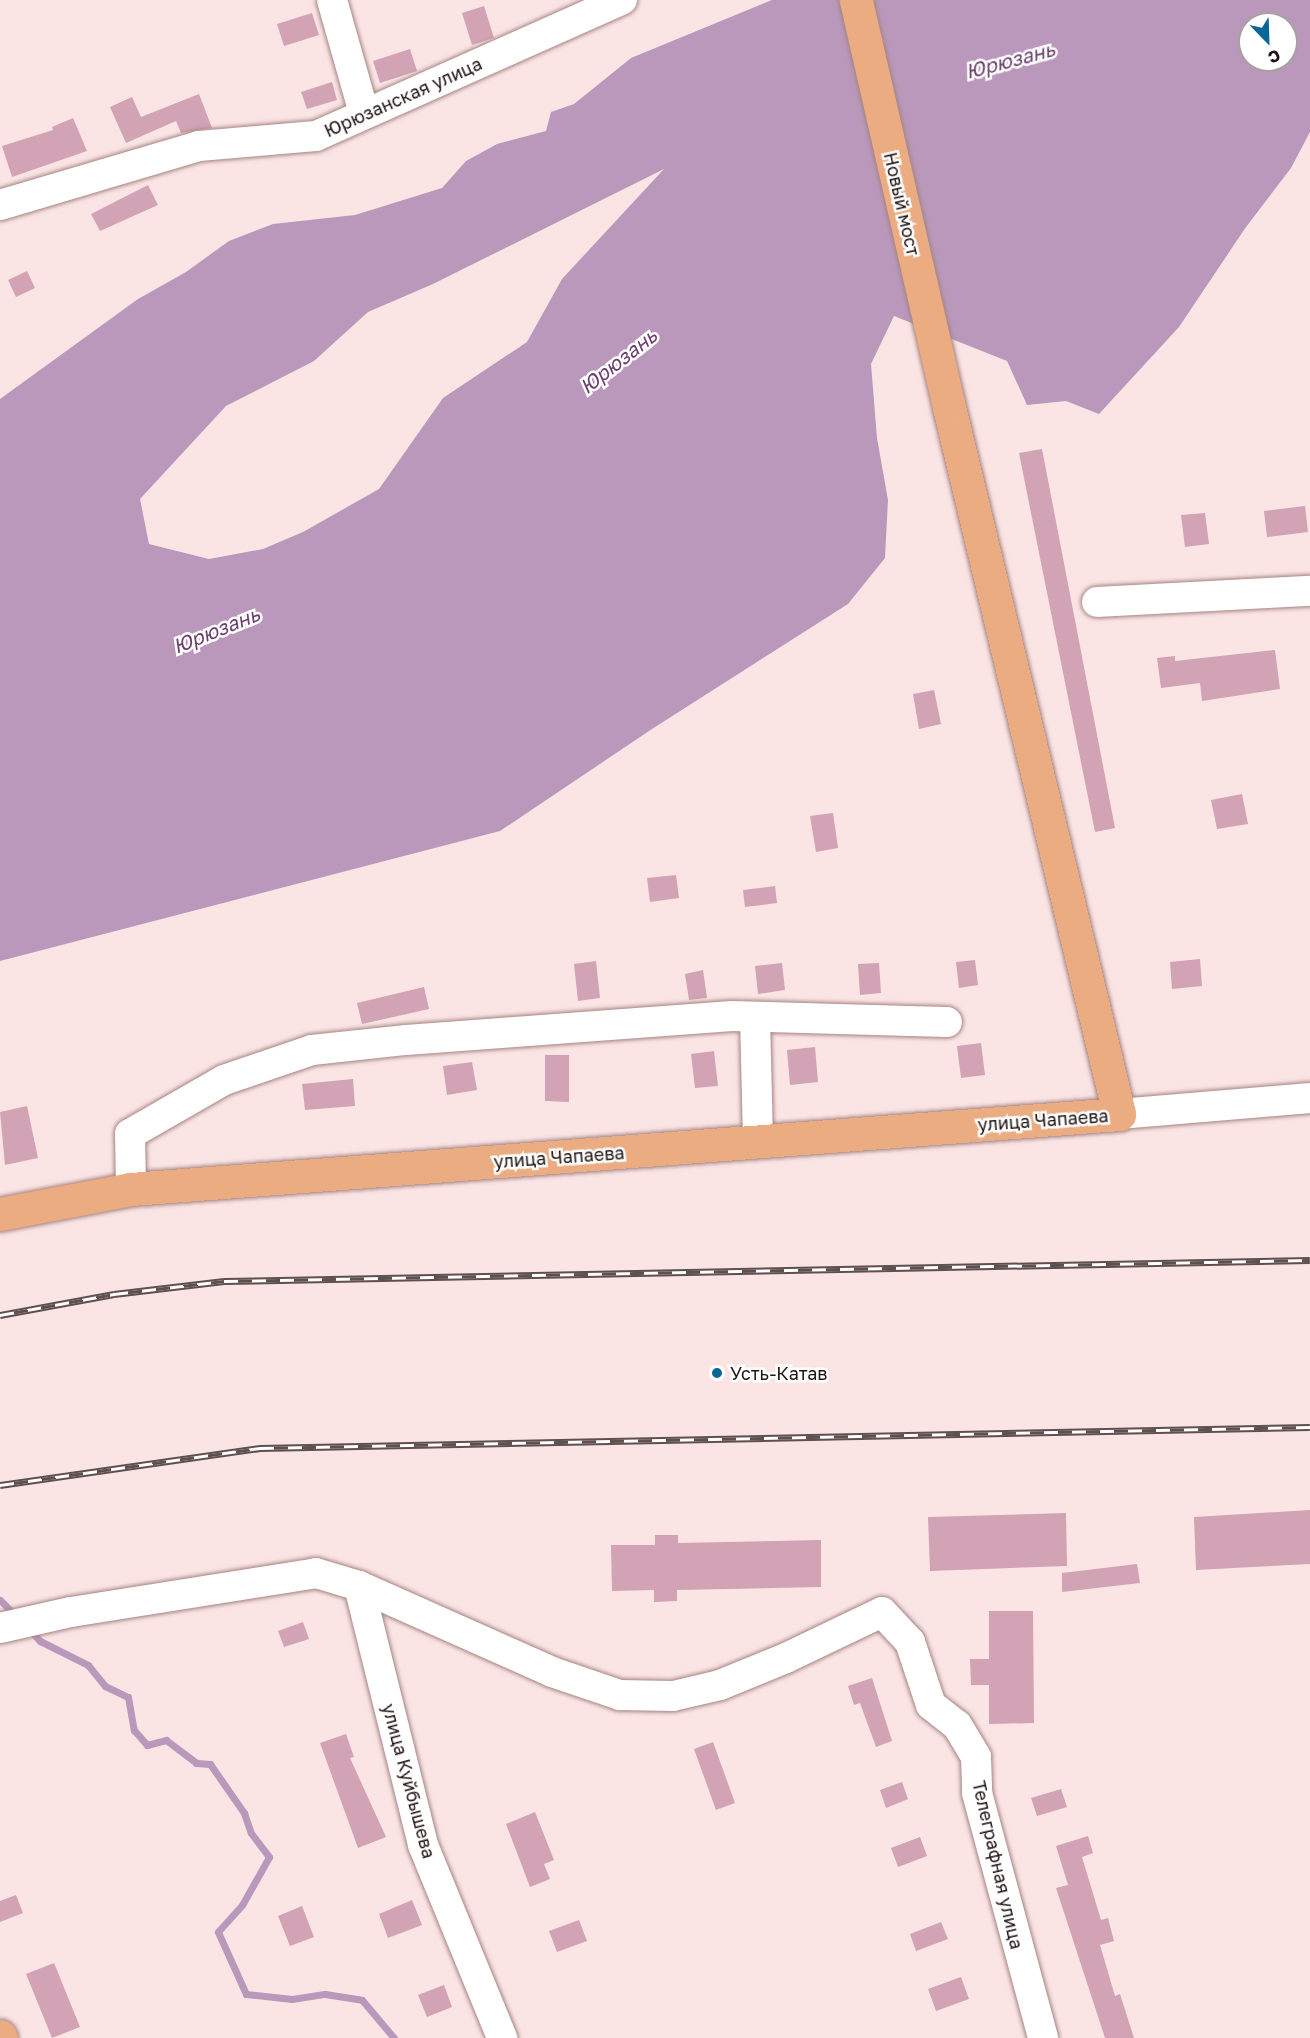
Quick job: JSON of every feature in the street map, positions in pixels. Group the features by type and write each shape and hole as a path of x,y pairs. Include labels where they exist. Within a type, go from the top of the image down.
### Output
{"main road":[{"name":"Новый мост","path":"856,0 949,407 1119,1114"},
{"name":"улица Чапаева","path":"0,1214 131,1189 1119,1114"}],"street":[{"path":"332,0 364,113"},
{"name":"Юрюзанская улица","path":"0,205 199,146 316,136 622,0"},
{"path":"1097,602 1310,591"},
{"path":"131,1189 130,1134 224,1080 312,1050 429,1038 755,1017 947,1022"},
{"path":"755,1017 758,1142"},
{"path":"1119,1114 1310,1098"},
{"path":"0,1628 71,1612 316,1573 359,1586"},
{"name":"Телеграфная улица","path":"359,1586 552,1671 620,1695 673,1696 720,1685 786,1658 882,1612 910,1642 931,1705 957,1725 976,1757 980,1805 1043,2038"},
{"name":"улица Куйбышева","path":"359,1586 423,1845 502,2038"}],"water":[{"name":"Юрюзань","path":"772,0 1310,0 1310,132 1291,168 1246,227 1179,327 1099,414 1066,401 1027,405 1007,361 894,316 871,364 877,438 888,500 885,558 848,604 652,729 500,831 0,961 0,399 138,299 186,272 229,241 273,224 355,215 442,188 466,161 497,144 546,131 551,112 574,104 631,58","holes":["664,169 562,279 527,342 443,398 379,489 303,532 263,549 209,559 149,544 140,499 226,406 314,361 368,312 433,284"]}],"building":[{"path":"484,6 494,38 472,45 462,13"},
{"path":"312,13 319,35 284,46 277,24"},
{"path":"410,49 417,71 380,83 373,61"},
{"path":"332,82 337,100 307,109 301,92"},
{"path":"199,94 212,128 181,133 176,121 126,143 110,107 132,97 141,117"},
{"path":"73,118 87,151 12,177 2,146 53,130 52,127"},
{"path":"148,185 158,205 100,231 91,214"},
{"path":"27,271 35,288 16,297 8,280"},
{"path":"1042,449 1115,828 1095,832 1019,453"},
{"path":"1305,506 1308,532 1267,537 1264,511"},
{"path":"1205,513 1209,544 1185,547 1181,515"},
{"path":"1275,650 1280,689 1202,701 1200,683 1161,688 1157,658 1175,656 1175,661"},
{"path":"934,690 941,724 919,729 913,694"},
{"path":"1242,794 1248,824 1217,829 1211,800"},
{"path":"833,813 838,848 816,852 810,816"},
{"path":"676,875 679,898 650,902 647,878"},
{"path":"775,886 777,903 745,907 743,890"},
{"path":"1200,959 1202,986 1172,989 1170,962"},
{"path":"975,960 978,985 959,988 956,962"},
{"path":"596,961 600,998 578,1001 574,964"},
{"path":"782,963 785,990 758,994 755,966"},
{"path":"879,963 881,993 860,995 858,964"},
{"path":"703,970 707,998 689,1000 685,974"},
{"path":"424,987 429,1009 362,1024 357,1003"},
{"path":"981,1043 985,1075 961,1078 957,1046"},
{"path":"815,1047 818,1082 790,1085 787,1050"},
{"path":"714,1051 718,1086 695,1088 691,1054"},
{"path":"545,1055 569,1055 569,1102 545,1101"},
{"path":"472,1062 477,1090 447,1095 443,1066"},
{"path":"353,1079 355,1106 305,1110 302,1084"},
{"path":"27,1106 38,1158 5,1165 0,1112"},
{"path":"1310,1510 1310,1564 1196,1570 1194,1517"},
{"path":"1066,1513 1067,1566 930,1571 928,1517"},
{"path":"655,1535 678,1535 678,1543 821,1540 821,1587 677,1590 677,1601 654,1602 654,1590 612,1591 611,1545 655,1545"},
{"path":"1137,1564 1140,1583 1062,1592 1062,1573"},
{"path":"989,1611 1033,1611 1034,1723 989,1724 989,1685 971,1685 970,1659 989,1659"},
{"path":"303,1622 309,1639 284,1647 278,1631"},
{"path":"872,1678 892,1741 876,1747 860,1703 854,1705 848,1686"},
{"path":"346,1734 354,1757 350,1758 386,1837 358,1848 320,1743"},
{"path":"713,1742 735,1803 716,1810 694,1749"},
{"path":"902,1782 908,1799 886,1808 880,1790"},
{"path":"1061,1789 1067,1807 1037,1816 1031,1798"},
{"path":"535,1812 554,1860 544,1864 550,1879 530,1887 506,1824"},
{"path":"1088,1836 1093,1853 1082,1857 1101,1920 1108,1918 1114,1941 1100,1945 1115,1996 1120,1994 1134,2038 1105,2038 1056,1888 1068,1885 1056,1846"},
{"path":"920,1837 927,1856 898,1867 891,1848"},
{"path":"16,1895 23,1913 0,1922 0,1901"},
{"path":"412,1900 422,1925 388,1938 379,1914"},
{"path":"302,1906 314,1937 290,1946 278,1916"},
{"path":"579,1920 587,1941 557,1952 549,1931"},
{"path":"941,1922 948,1939 916,1951 910,1934"},
{"path":"54,1963 80,2027 52,2038 26,1974"},
{"path":"961,1977 969,1999 936,2011 928,1989"},
{"path":"444,1985 452,2007 427,2017 418,1995"}],"waterway":[{"path":"0,1600 16,1616"},
{"path":"30,1630 40,1641 88,1665 105,1686 128,1697 134,1730 147,1745 166,1740 196,1763 210,1764 244,1813 251,1833 269,1857 242,1905 218,1932 246,1994 292,1999 325,1994 362,2000 394,2038"}],"railway":[{"path":"0,1315 114,1294 224,1281 1310,1260"},
{"path":"0,1485 260,1448 1310,1427"}],"place":[{"name":"Усть-Катав","path":"717,1373"}]}
